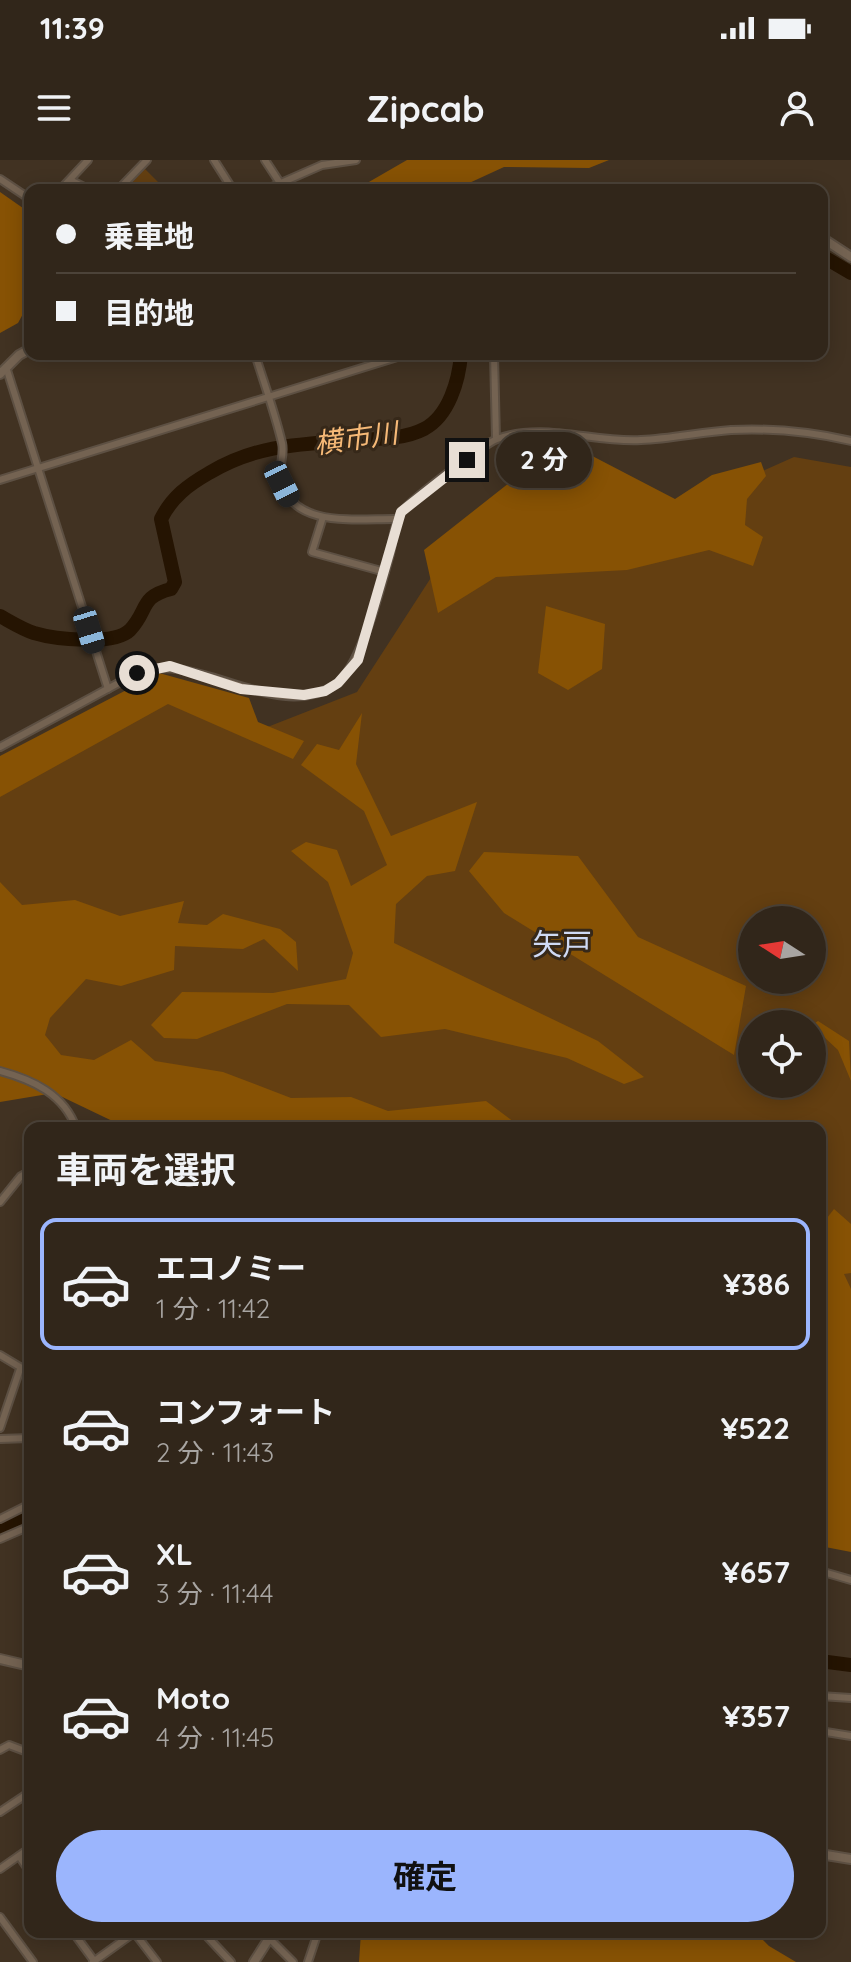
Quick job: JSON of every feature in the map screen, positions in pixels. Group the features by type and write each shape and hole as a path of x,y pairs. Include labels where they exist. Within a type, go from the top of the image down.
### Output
{"street":[{"path":"68,184 88,160"},
{"path":"124,184 147,160"},
{"path":"214,160 229,184"},
{"path":"265,160 280,183 322,163 356,160"},
{"path":"0,179 24,195"},
{"path":"72,181 78,184"},
{"path":"828,242 851,257"},
{"path":"24,354 3,371 38,469 108,689"},
{"path":"257,360 281,441 283,460 280,475 290,500 302,510 323,517 398,519"},
{"path":"0,480 388,360"},
{"path":"494,360 496,439"},
{"path":"0,747 148,669 170,666 241,689 304,695 325,691 338,683 358,660 398,519 409,504 496,439 529,433 639,440 732,430 807,433 851,441"},
{"path":"323,517 312,552 385,572"},
{"path":"0,1071 37,1083 50,1092 67,1108 73,1122"},
{"path":"0,1202 24,1174"},
{"path":"0,1355 24,1371"},
{"path":"0,1428 20,1369"},
{"path":"0,1439 24,1438"},
{"path":"0,1519 24,1507"},
{"path":"0,1539 24,1529"},
{"path":"826,1573 851,1580"},
{"path":"0,1659 24,1665"},
{"path":"826,1696 851,1698"},
{"path":"826,1732 851,1736"},
{"path":"0,1750 9,1745 24,1751"},
{"path":"0,1812 24,1796"},
{"path":"0,1869 24,1852"},
{"path":"826,1855 851,1859"},
{"path":"19,1856 24,1863"},
{"path":"0,1917 33,1962"},
{"path":"77,1938 94,1962 126,1938"},
{"path":"139,1938 157,1962"},
{"path":"209,1938 231,1962"},
{"path":"254,1962 266,1938"},
{"path":"272,1938 293,1962"},
{"path":"308,1962 316,1938"}],"shaded area":[{"path":"407,160 609,160 589,168 504,167 467,184 365,184"},
{"path":"145,169 160,184 131,184"},
{"path":"0,192 24,209 24,312 18,323 0,333"},
{"path":"575,447 675,499 712,475 761,462 766,476 747,499 745,525 763,537 753,566 709,550 627,570 496,577 438,613 424,550 509,483"},
{"path":"794,457 851,467 851,1315 826,1331 826,1122 191,1122 10,1043 0,1016 0,789 168,696 252,733 357,692 434,573 617,536"},
{"path":"546,606 605,624 602,669 568,690 538,673"},
{"path":"159,673 249,698 258,722 304,741 293,759 168,704 0,797 0,756"},
{"path":"362,713 356,764 391,836 477,802 455,871 427,876 396,904 394,943 598,1041 644,1077 624,1084 567,1058 445,1029 381,1037 349,1005 287,1004 197,1039 164,1038 151,1025 182,992 273,993 346,979 353,953 328,882 291,851 306,842 337,850 351,886 387,865 364,811 301,765 317,744 339,750"},
{"path":"484,852 578,856 638,937 738,982 738,994 745,994 742,1010 738,1010 734,1055 504,913 469,871"},
{"path":"0,882 22,905 75,900 120,916 184,901 178,923 207,925 223,914 280,929 296,942 298,971 264,939 243,949 175,946 174,970 121,986 86,979 50,1018 45,1035 61,1055 94,1060 131,1040 155,1061 223,1072 291,1098 351,1097 388,1111 486,1101 514,1122 114,1122 54,1093 0,1102"},
{"path":"826,1026 849,1041 851,1081 838,1050 826,1039"},
{"path":"834,1209 851,1224 851,1273 844,1274 851,1289 851,1552 826,1547 826,1219"},
{"path":"361,1938 761,1938 796,1962 359,1962"}],"waterway":[{"name":"横市川","path":"828,260 851,273"},
{"name":"横市川","path":"0,616 30,631 55,637 98,640 122,635 136,623 149,600 171,589 175,582 161,519 170,504 187,487 227,463 262,451 392,438 424,429 446,406 460,360"},
{"path":"0,1529 24,1519"},
{"path":"826,1662 851,1665"}],"district":[{"name":"矢戸","path":"562,945"}],"route":[{"path":"137,673 157,666 170,666 185,668 241,689 304,695 325,691 338,683 358,660 401,512 467,460"}]}
